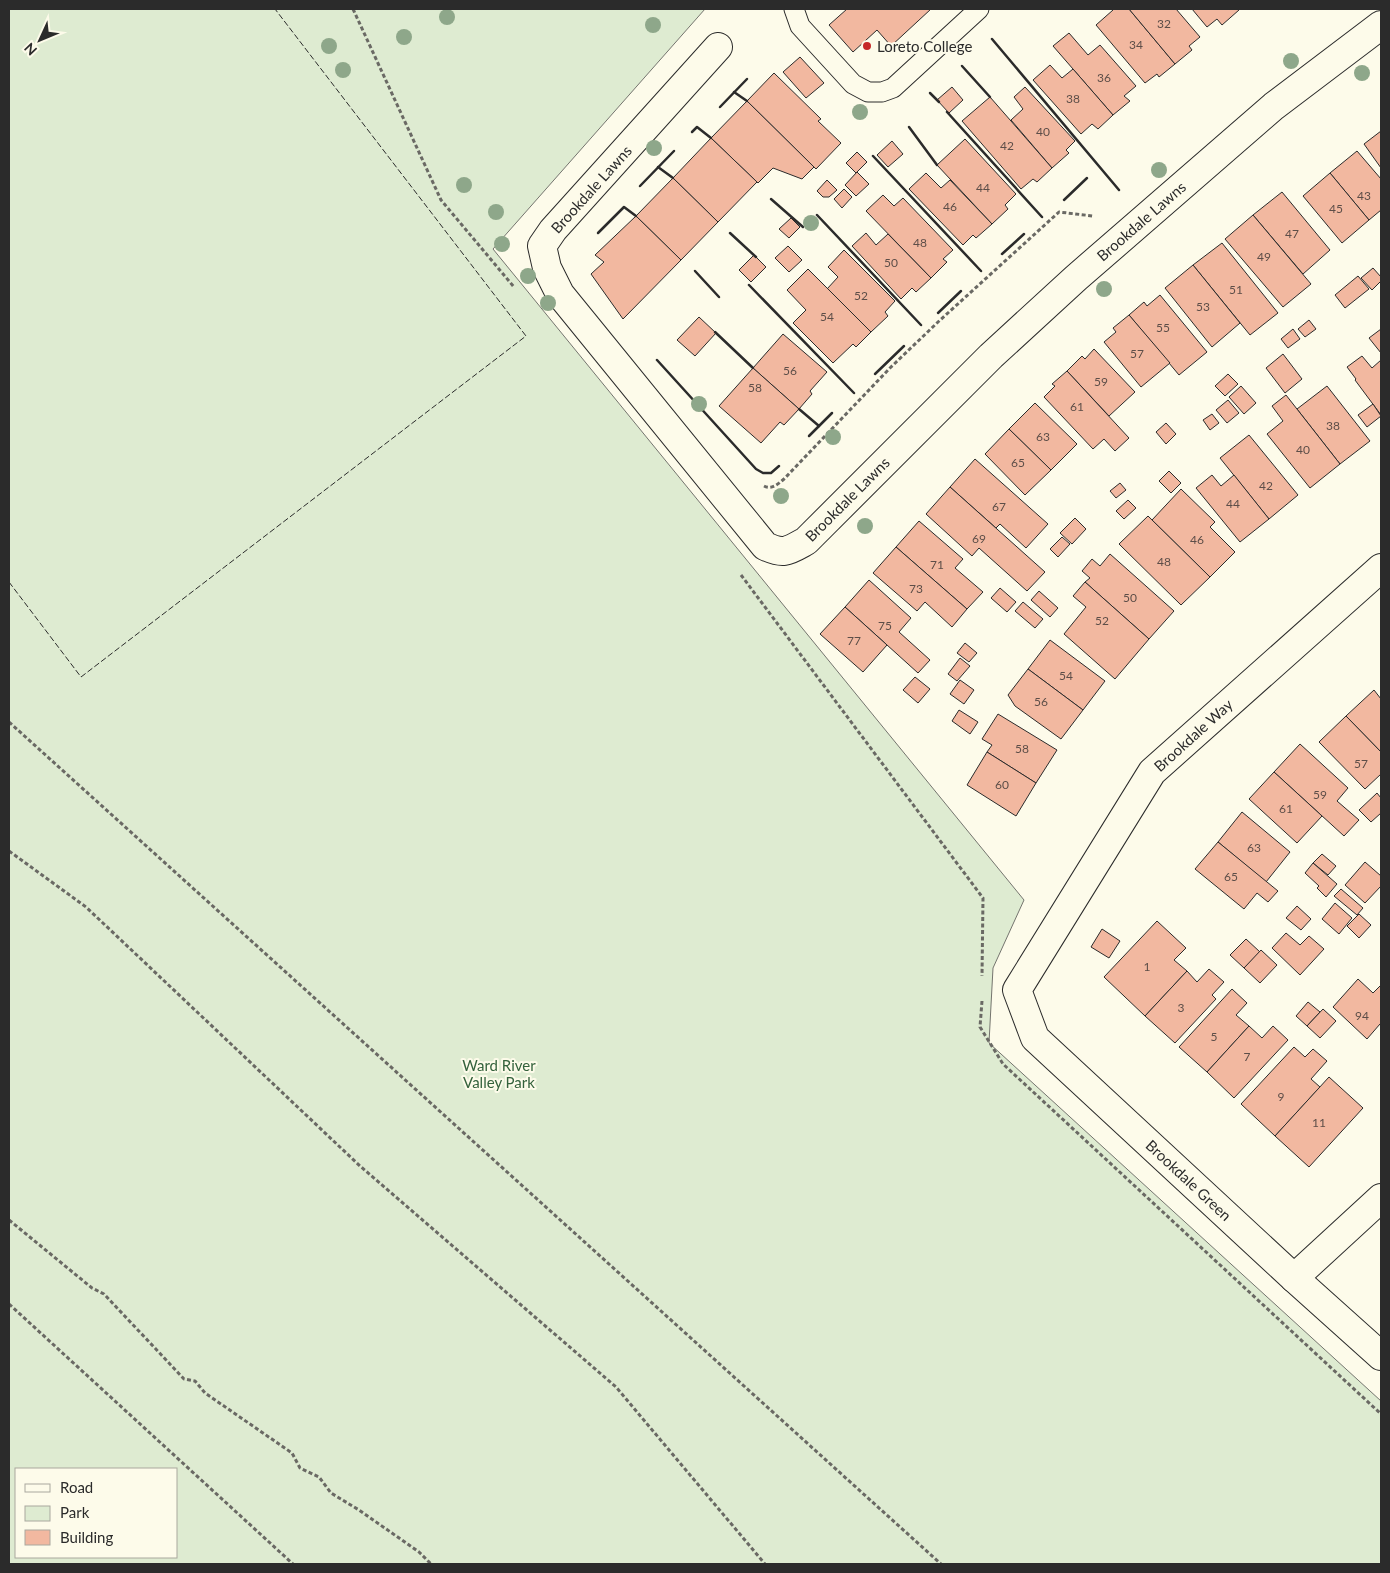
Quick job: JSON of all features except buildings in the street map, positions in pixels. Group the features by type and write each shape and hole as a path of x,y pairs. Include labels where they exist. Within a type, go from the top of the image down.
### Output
{"street":[{"name":"Brookdale Lawns","path":"718,47 553,230 542,246 547,268 560,294 765,546 778,552 790,550 806,541 991,356 1076,278 1274,106 1381,25"},
{"name":"Brookdale Way","path":"1017,990 1152,772 1381,568"},
{"name":"Brookdale Green","path":"1017,990 1035,1038 1381,1356"},
{"path":"1294,1278 1381,1198"}],"lane":[{"path":"794,9 800,26 853,84 868,92 882,92 893,88 979,9"}],"path":[{"path":"761,484 767,487 775,487 784,480 890,368 1059,212 1094,216"},
{"path":"9,722 941,1564"},
{"path":"9,852 86,908 360,1166 616,1387 765,1564"},
{"path":"9,1220 92,1288 104,1294 184,1379 195,1381 204,1394 292,1453 300,1468 319,1477 331,1493 419,1552 431,1564"},
{"path":"9,1304 293,1564"}],"green space":[{"name":"Ward River Valley Park","path":"9,9 705,9 493,249 1024,900 993,968 989,1043 1381,1401 1381,1564 9,1564"}],"fence":[{"path":"9,582 81,677 526,336 275,9"}],"wall":[{"path":"992,39 1119,190"},
{"path":"962,66 990,97"},
{"path":"720,107 747,79"},
{"path":"734,92 747,101"},
{"path":"930,93 939,102"},
{"path":"947,112 1042,217"},
{"path":"692,132 697,127 711,138"},
{"path":"909,127 937,165"},
{"path":"640,186 674,151"},
{"path":"873,156 981,271"},
{"path":"658,167 673,178"},
{"path":"1064,200 1087,178"},
{"path":"771,199 803,227"},
{"path":"598,233 624,207 636,216"},
{"path":"817,215 921,325"},
{"path":"730,233 756,257"},
{"path":"1002,254 1024,234"},
{"path":"695,271 719,297"},
{"path":"749,285 854,393"},
{"path":"938,313 961,291"},
{"path":"715,332 753,368"},
{"path":"875,374 904,346"},
{"path":"657,360 756,469 763,473 771,473 779,466"},
{"path":"799,409 819,426"},
{"path":"809,436 832,413"}],"place":[{"name":"Loreto College","path":"867,46"}]}
